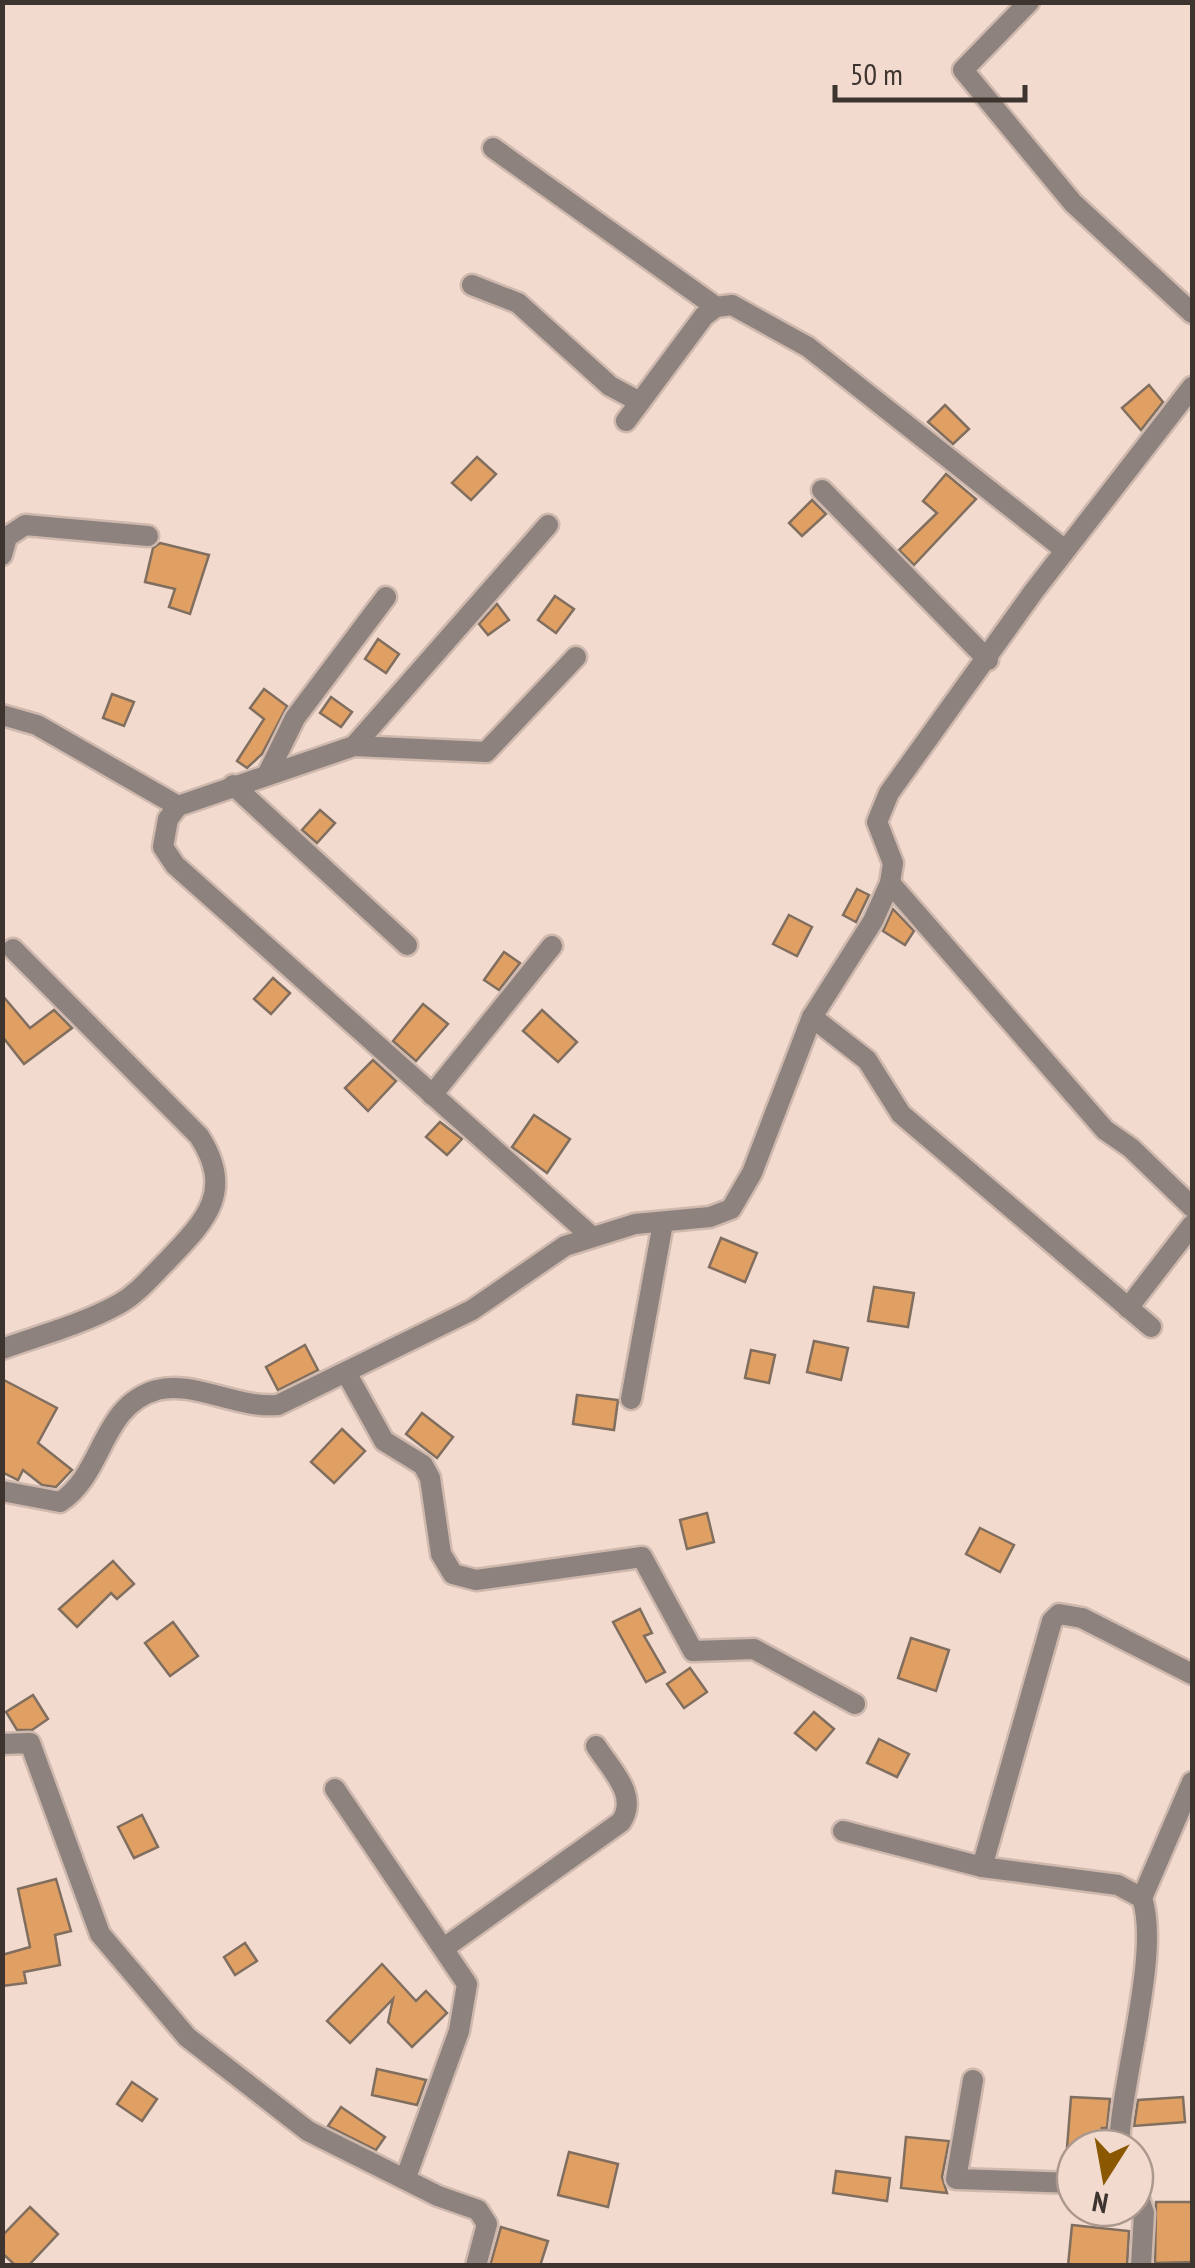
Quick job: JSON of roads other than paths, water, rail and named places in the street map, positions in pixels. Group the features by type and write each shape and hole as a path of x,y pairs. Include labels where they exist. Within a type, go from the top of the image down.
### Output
{"street":[{"path":"1029,2 963,70 1073,203 1192,313"},
{"path":"493,148 716,306 732,306 752,314 808,348 1065,550"},
{"path":"472,285 518,302 610,386 640,402"},
{"path":"626,422 716,306"},
{"path":"2,1491 60,1502 76,1492 114,1422 132,1402 157,1390 177,1388 256,1407 278,1405 472,1310 566,1246 636,1224 710,1217 731,1209 752,1173 812,1017 873,921 890,884 893,863 877,822 883,808 1065,550 1192,387"},
{"path":"822,490 988,660"},
{"path":"2,555 8,537 25,525 148,536"},
{"path":"354,746 548,525"},
{"path":"268,773 294,718 386,597"},
{"path":"576,657 486,752 354,746 178,806 168,819 163,848 174,865 590,1236"},
{"path":"2,716 37,725 178,806"},
{"path":"233,785 407,945"},
{"path":"890,884 1105,1130 1131,1148 1192,1206"},
{"path":"432,1095 552,946"},
{"path":"2,1349 98,1314 135,1294 202,1224 216,1189 208,1150 200,1136 13,948"},
{"path":"812,1017 867,1060 901,1114 1151,1327"},
{"path":"631,1399 663,1223"},
{"path":"1128,1308 1192,1225"},
{"path":"346,1374 384,1441 423,1464 430,1478 442,1554 452,1574 476,1580 642,1556 693,1651 754,1649 855,1704"},
{"path":"982,1867 1052,1621 1059,1614 1082,1618 1192,1674"},
{"path":"2,1744 30,1744 100,1934 188,2037 308,2131 485,2216 487,2224 476,2266"},
{"path":"444,1948 621,1822 630,1809 629,1797 596,1746"},
{"path":"1142,1898 1192,1786"},
{"path":"335,1789 467,1984 466,2003 406,2177"},
{"path":"843,1831 982,1867 1118,1884 1142,1898 1147,1912 1145,1954 1122,2128"},
{"path":"973,2080 956,2179 1055,2182"},
{"path":"1141,2266 1143,2228"}]}
